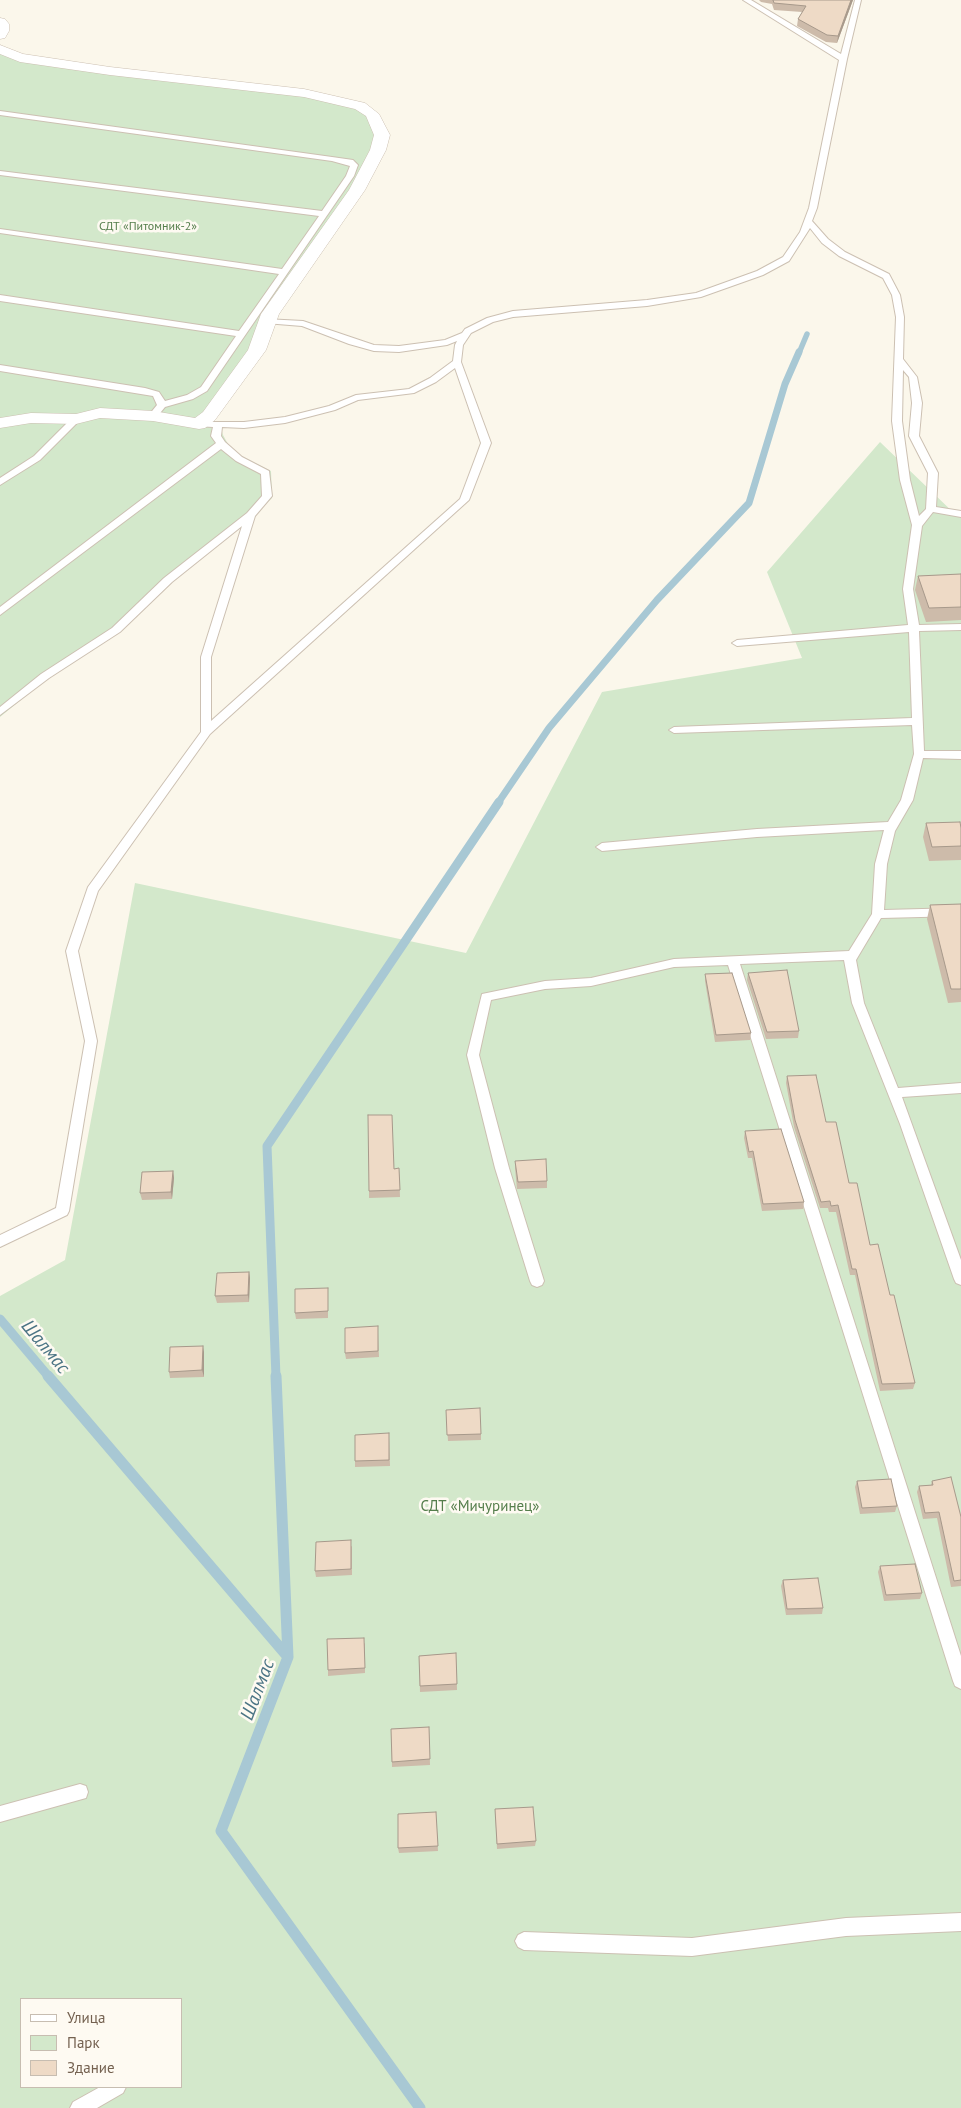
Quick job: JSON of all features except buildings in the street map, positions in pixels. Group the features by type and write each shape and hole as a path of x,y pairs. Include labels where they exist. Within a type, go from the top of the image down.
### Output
{"street":[{"path":"0,22 2,24 0,35"},
{"path":"0,49 20,58 101,70 304,93 360,106 372,114 382,134 378,150 356,190 270,314 257,350 209,416 199,424 157,411 100,413 76,419 31,418 0,424"}],"lane":[{"path":"746,0 843,59"},
{"path":"0,1241 62,1211 91,1041 72,950 92,890 206,732 464,500 486,442 457,362 459,345 465,335 468,331 490,320 513,314 648,304 676,300 707,292 760,273 786,258 804,232 814,208 843,59 858,0 847,0"},
{"path":"0,114 350,162 354,165 350,176 204,389 157,411 156,394 151,392 0,368"},
{"path":"0,173 324,214"},
{"path":"808,221 825,241 842,254 886,276 896,295 900,317 897,421 905,480 916,525 908,589 914,628 919,754 907,800 889,831 881,864 878,914 850,960 858,1003 894,1093 961,1279"},
{"path":"0,231 284,272"},
{"path":"0,298 242,334"},
{"path":"268,321 303,324 374,348 399,349 428,346 447,342 465,335"},
{"path":"898,359 913,377 917,403 914,436 933,473 931,509 916,525"},
{"path":"199,424 218,426 285,420 332,408 356,398 411,391 433,380 457,362"},
{"path":"0,482 36,458 76,419"},
{"path":"0,712 45,676 116,630 168,580 250,514 267,496 266,474 238,459 221,444 216,436 218,426"},
{"path":"0,612 221,444"},
{"path":"931,509 961,514"},
{"path":"206,732 206,657 250,514"},
{"path":"737,643 914,628 961,627"},
{"path":"674,730 918,721"},
{"path":"919,754 961,755"},
{"path":"602,847 757,833 892,826"},
{"path":"878,914 961,912"},
{"path":"537,1281 502,1168 473,1055 486,997 545,984 591,982 674,963 853,955"},
{"path":"732,959 961,1681"},
{"path":"894,1093 961,1088"},
{"path":"0,1814 80,1792"},
{"path":"524,1941 692,1947 846,1927 961,1922"},
{"path":"79,2108 115,2088"}],"green space":[{"name":"СДТ «Питомник-2»","path":"0,52 342,102 368,113 379,134 375,151 253,349 196,426 221,428 228,444 241,456 271,471 272,498 251,518 170,582 116,634 51,675 0,717"},
{"name":"СДТ «Мичуринец»","path":"880,442 957,516 961,516 961,2108 0,2108 0,1296 65,1260 135,883 466,953 602,692 802,658 767,572"}],"waterway":[{"path":"799,353 807,334"},
{"path":"498,803 549,728 657,600 749,503 785,384 799,352"},
{"path":"276,1377 267,1146 499,802"},
{"name":"Шалмас","path":"0,1319 49,1377"},
{"name":"Шалмас","path":"48,1376 288,1657"},
{"path":"276,1376 288,1657"},
{"name":"Шалмас","path":"288,1657 221,1831 420,2108"}]}
